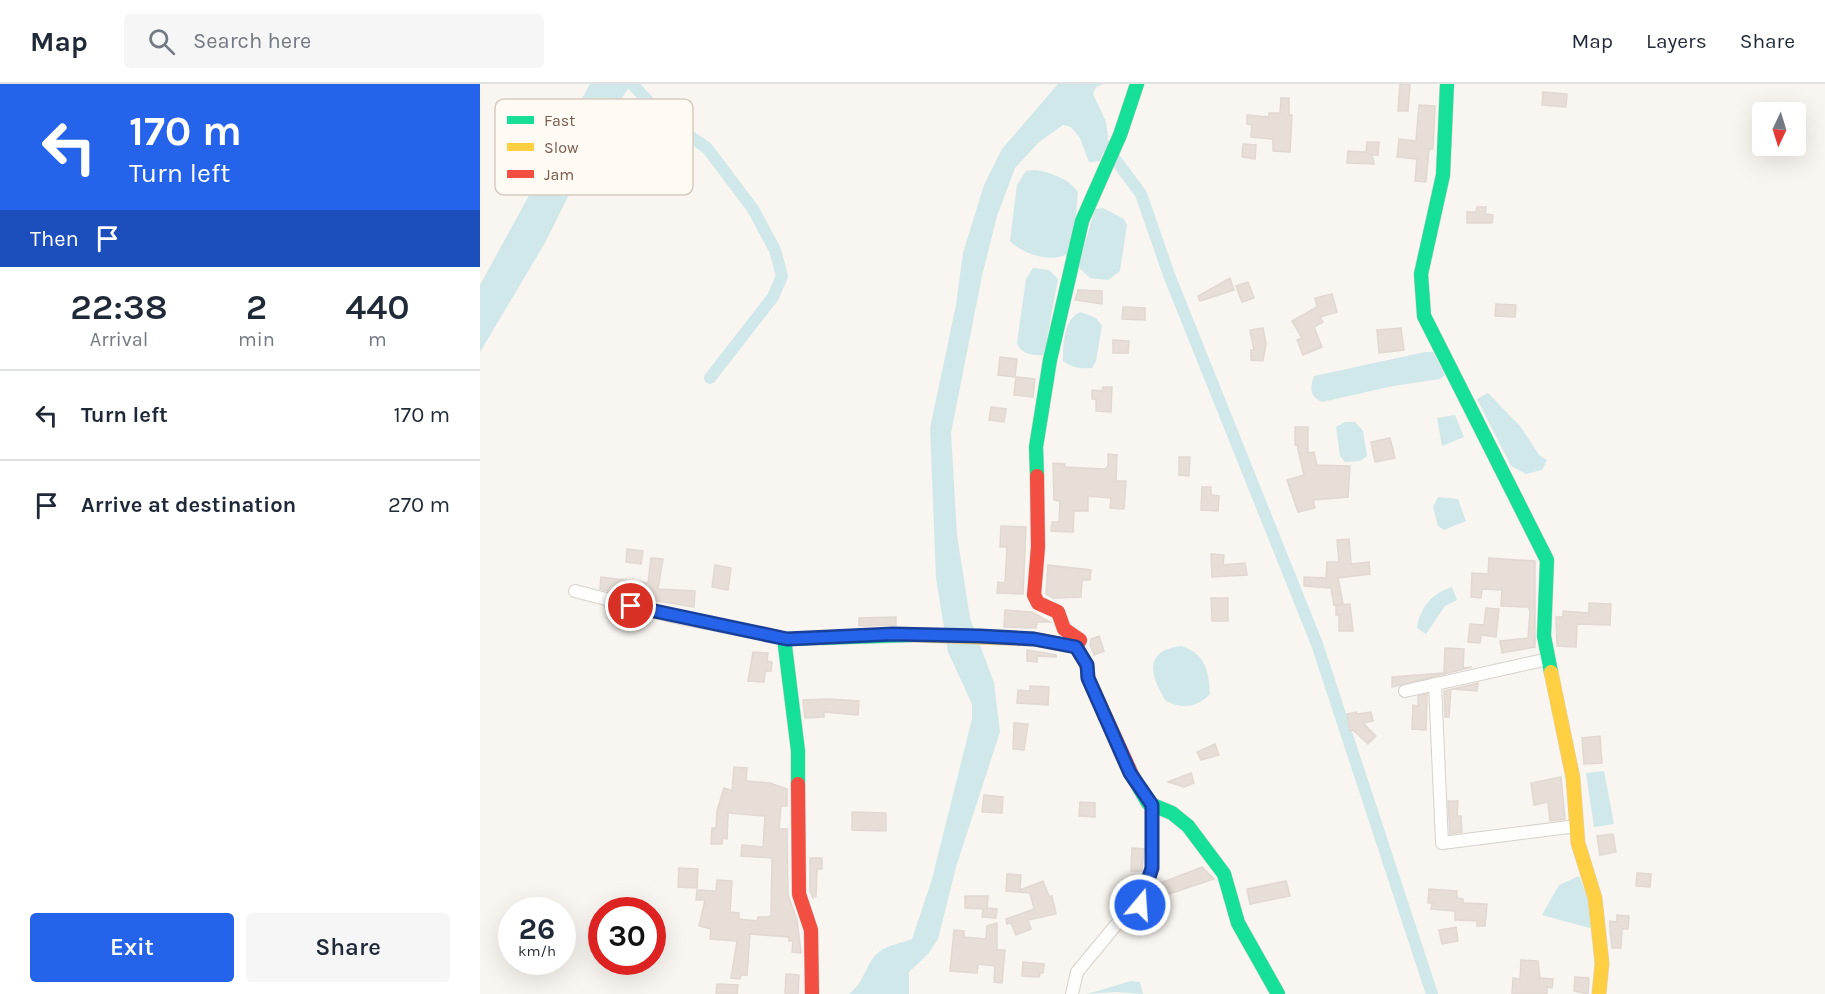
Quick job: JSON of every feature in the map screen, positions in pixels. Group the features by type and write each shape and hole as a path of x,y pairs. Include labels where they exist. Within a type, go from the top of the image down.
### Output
{"street":[{"path":"1076,647 1080,640 1064,629 1058,612 1038,603 1034,595 1038,547 1036,447 1070,266 1082,221 1120,135 1137,84"},
{"path":"1447,84 1443,176 1421,274 1424,316 1452,378 1547,561 1544,636 1573,778 1578,843 1595,898 1602,963 1599,994"},
{"path":"575,591 675,617 787,639 980,636 1034,639 1076,647 1087,665 1088,678 1130,773 1152,805 1172,813 1181,820 1221,867 1238,923 1278,994"},
{"path":"787,639 785,646 798,751 799,894 807,908 812,935 812,994"},
{"path":"1405,691 1548,659"},
{"path":"1435,684 1442,843 1577,826"},
{"path":"1072,994 1077,972 1115,926 1140,905 1152,868 1152,805"}],"water":[{"path":"590,84 631,84 621,99 582,99"},
{"path":"1058,84 1103,84 1096,87 1093,94 1106,122 1108,137 1100,161 1089,162 1080,138 1071,127 1063,125 1039,142 1015,168 997,216 982,276 951,433 957,535 970,618 994,683 1000,732 956,867 938,939 928,954 909,972 909,994 849,994 859,983 875,955 891,946 912,939 932,879 972,719 972,704 948,652 936,578 930,428 956,305 963,253 984,185 1002,149"},
{"path":"1035,170 1059,177 1070,183 1078,192 1075,224 1067,254 1060,257 1037,256 1022,250 1010,241 1017,185 1026,171"},
{"path":"529,195 569,195 545,243 480,352 480,285"},
{"path":"1103,208 1124,219 1127,225 1120,271 1108,280 1090,278 1078,267 1095,209"},
{"path":"1033,268 1049,270 1058,279 1044,355 1028,354 1021,350 1017,343 1026,279"},
{"path":"1081,312 1096,318 1102,326 1096,361 1092,368 1077,368 1063,361 1064,340 1068,325 1075,315"},
{"path":"1433,352 1445,375 1440,379 1393,386 1322,402 1313,394 1311,388 1314,376"},
{"path":"1488,393 1520,426 1539,455 1547,460 1542,470 1526,474 1511,466 1477,399"},
{"path":"1455,415 1464,437 1442,446 1437,418"},
{"path":"1345,422 1355,422 1363,431 1367,456 1360,461 1345,462 1340,456 1336,427"},
{"path":"1438,497 1458,499 1466,521 1444,530 1438,526 1433,507"},
{"path":"1452,587 1457,600 1445,606 1426,634 1417,628 1421,613 1428,602 1438,593"},
{"path":"1181,646 1196,653 1204,664 1208,678 1210,694 1200,702 1189,706 1166,701 1156,683 1154,674 1155,659 1160,653"},
{"path":"1604,771 1614,824 1594,827 1586,773"},
{"path":"1579,876 1597,921 1593,929 1542,915 1559,885"},
{"path":"1131,981 1140,982 1143,994 1116,992 1087,994"}],"building":[{"path":"1400,84 1410,84 1408,111 1398,111"},
{"path":"1543,92 1567,94 1566,107 1542,105"},
{"path":"1281,98 1289,98 1289,115 1292,115 1290,152 1273,151 1273,139 1251,137 1252,125 1247,124 1247,115 1269,117 1269,113 1280,113"},
{"path":"1419,105 1435,106 1433,149 1429,149 1426,182 1415,181 1417,159 1397,157 1399,139 1416,141"},
{"path":"1367,142 1379,142 1378,155 1372,155 1374,164 1347,163 1348,151 1366,152"},
{"path":"1243,144 1256,145 1255,159 1242,157"},
{"path":"1477,207 1486,207 1485,214 1493,215 1492,223 1467,223 1467,212 1476,212"},
{"path":"1230,278 1234,290 1200,301 1198,296"},
{"path":"1248,282 1254,298 1242,302 1236,286"},
{"path":"1078,290 1102,291 1102,304 1075,300"},
{"path":"1332,294 1337,312 1320,317 1323,322 1314,327 1322,347 1303,355 1297,340 1302,338 1292,321 1317,307 1315,298"},
{"path":"1496,304 1516,305 1515,317 1495,316"},
{"path":"1123,307 1145,308 1145,320 1122,319"},
{"path":"1263,328 1266,344 1263,361 1251,360 1251,350 1254,350 1250,330"},
{"path":"1401,328 1404,350 1379,353 1377,330"},
{"path":"1113,340 1129,341 1128,353 1113,353"},
{"path":"1000,357 1017,359 1015,377 998,375"},
{"path":"1016,377 1035,379 1033,397 1014,395"},
{"path":"1103,387 1112,387 1111,412 1096,411 1096,399 1092,399 1092,390 1102,391"},
{"path":"991,407 1006,409 1004,422 989,420"},
{"path":"1295,427 1308,427 1308,453 1314,452 1317,465 1350,466 1348,497 1313,500 1315,508 1298,512 1287,480 1304,475 1297,445 1295,445"},
{"path":"1390,438 1395,458 1375,462 1371,442"},
{"path":"1108,454 1117,455 1116,481 1126,481 1124,509 1110,508 1111,498 1088,496 1088,511 1074,511 1073,532 1051,531 1052,522 1059,522 1060,501 1054,500 1053,463 1065,464 1065,467 1105,469 1108,466"},
{"path":"1179,457 1190,457 1189,476 1179,475"},
{"path":"1202,487 1211,487 1211,495 1219,496 1218,511 1201,510"},
{"path":"1001,526 1026,527 1023,594 997,593 998,582 1005,583 1007,547 1000,547"},
{"path":"1349,539 1351,564 1369,562 1370,574 1338,578 1343,603 1334,605 1331,588 1304,586 1304,577 1326,578 1327,562 1339,562 1337,540"},
{"path":"627,549 643,551 641,564 626,562"},
{"path":"1211,554 1224,555 1223,565 1245,563 1247,575 1212,577"},
{"path":"651,558 663,559 658,589 695,591 694,607 646,599 640,596 640,593 615,593 600,589 601,577 648,583"},
{"path":"1489,558 1535,561 1535,647 1502,653 1500,641 1528,638 1530,611 1528,607 1501,606 1502,590 1482,589 1481,598 1471,597 1472,573 1488,574"},
{"path":"715,565 731,568 728,590 712,587"},
{"path":"1048,565 1091,570 1090,580 1082,580 1081,597 1053,598 1046,594"},
{"path":"1211,598 1228,598 1228,621 1212,621"},
{"path":"1589,603 1611,604 1610,625 1577,624 1576,647 1557,646 1556,617 1563,617 1563,611 1589,613"},
{"path":"1350,604 1353,631 1339,631 1339,615 1336,615 1336,605"},
{"path":"1486,608 1499,609 1496,637 1481,635 1480,643 1468,642 1470,624 1484,625"},
{"path":"1005,610 1032,612 1050,622 1037,622 1036,628 1004,627"},
{"path":"896,617 896,625 859,626 859,618"},
{"path":"1099,636 1104,651 1094,655 1090,645 1091,639"},
{"path":"1445,648 1464,649 1463,668 1472,667 1392,687 1392,677 1444,673"},
{"path":"1027,650 1056,655 1056,657 1037,656 1037,662 1027,661"},
{"path":"753,652 768,653 767,661 772,662 771,671 765,671 764,682 748,681"},
{"path":"1478,683 1477,691 1452,689"},
{"path":"1030,686 1049,687 1048,705 1017,703 1018,690 1030,691"},
{"path":"1451,689 1449,717 1445,717 1444,691"},
{"path":"1427,694 1426,730 1412,729 1413,705 1418,706 1418,696"},
{"path":"803,700 859,701 858,715 824,712 824,717 805,718"},
{"path":"1356,712 1357,714 1371,712 1373,721 1363,723 1376,736 1368,744 1353,730 1350,731 1347,714"},
{"path":"1014,723 1028,724 1024,750 1013,749"},
{"path":"1600,736 1602,763 1584,764 1582,738"},
{"path":"1215,744 1219,755 1201,760 1197,752"},
{"path":"734,767 747,768 746,781 770,783 787,789 787,806 781,806 779,829 787,829 788,895 797,920 801,953 792,952 793,941 789,941 789,937 750,934 747,975 741,975 740,979 731,978 737,941 710,939 711,929 699,926 705,900 696,900 697,890 716,891 717,880 732,881 730,912 739,913 739,919 757,921 758,917 771,915 772,858 741,856 742,845 763,847 765,816 728,813 727,839 723,838 722,844 711,844 712,828 716,828 717,811 724,788 732,791"},
{"path":"1191,773 1194,783 1184,787 1168,782"},
{"path":"1561,777 1565,819 1550,821 1548,802 1534,805 1531,783"},
{"path":"984,795 1003,797 1002,813 982,812"},
{"path":"1448,801 1458,801 1457,816 1461,816 1462,832 1450,834"},
{"path":"1080,802 1095,803 1095,817 1079,816"},
{"path":"852,812 886,813 886,831 852,830"},
{"path":"1613,834 1616,852 1600,855 1597,836"},
{"path":"1132,848 1144,849 1142,871 1131,871"},
{"path":"810,858 822,858 822,869 817,869 816,896 813,898 810,891"},
{"path":"1202,867 1214,879 1151,900 1155,885"},
{"path":"679,868 698,869 697,888 678,887"},
{"path":"1637,873 1651,874 1650,887 1636,886"},
{"path":"1007,874 1021,875 1020,890 1043,881 1049,896 1052,896 1056,914 1028,920 1031,929 1016,935 1011,923 1007,924 1006,919 1034,909 1030,893 1006,891"},
{"path":"1286,881 1290,896 1250,904 1247,889"},
{"path":"1429,889 1457,891 1457,898 1463,899 1463,903 1487,904 1485,926 1477,926 1477,921 1455,920 1455,911 1431,909 1432,903 1428,903"},
{"path":"965,896 988,896 987,908 997,909 996,918 982,917 983,909 965,908"},
{"path":"1617,915 1629,916 1628,929 1622,929 1621,948 1612,948 1610,921 1617,922"},
{"path":"997,923 997,950 1005,950 1002,983 994,982 995,966 978,964 977,973 950,971 954,930 964,931 964,937 986,939 987,926"},
{"path":"1456,927 1458,941 1442,944 1439,930"},
{"path":"1521,960 1538,961 1540,978 1553,979 1552,988 1547,987 1547,994 1512,994 1513,978 1520,979"},
{"path":"1023,962 1044,964 1043,973 1040,973 1039,977 1022,976"},
{"path":"786,974 799,975 798,994 785,994"},
{"path":"1575,977 1589,978 1588,994 1574,991"},
{"path":"717,984 738,985 737,994 716,994"}],"waterway":[{"path":"632,84 646,99"},
{"path":"1095,132 1141,194 1169,275 1317,644 1432,994"},
{"path":"693,138 707,148 753,209 775,250 782,276 773,297 710,378"}],"traffic: fast":[{"path":"1037,476 1036,447 1050,360 1082,221 1120,135 1137,84"},
{"path":"1447,84 1443,175 1421,274 1424,316 1547,560 1544,636 1551,672"},
{"path":"798,784 798,751 785,646 787,639 913,635"},
{"path":"1134,779 1148,803 1172,813 1188,826 1224,874 1238,923 1278,994"}],"traffic: slow":[{"path":"913,635 1034,639 1076,647"},
{"path":"1551,672 1573,778 1578,843 1595,898 1602,963 1599,994"}],"traffic: jam":[{"path":"1037,476 1038,547 1034,595 1038,603 1058,612 1064,629 1080,640 1076,647 1087,665 1088,678 1134,779"},
{"path":"798,784 799,894 811,930 812,994"}],"route":[{"path":"631,606 787,639 893,634 980,636 1034,639 1076,647 1087,665 1088,678 1130,773 1148,803 1152,805 1152,868 1140,905"}]}
